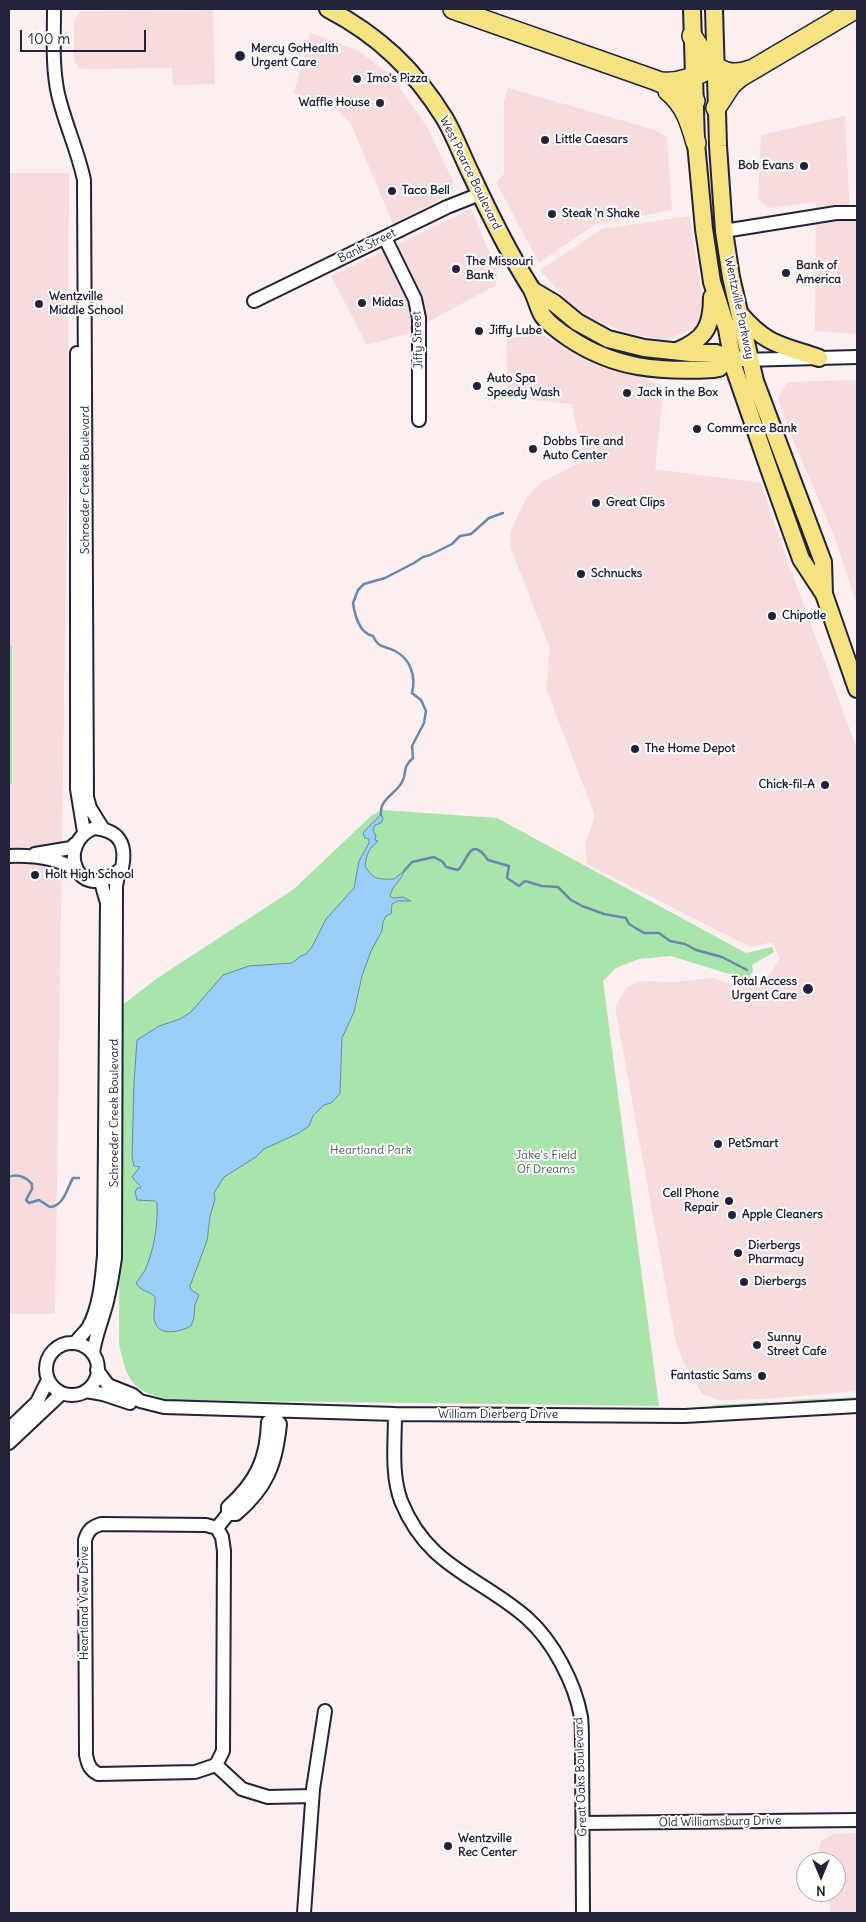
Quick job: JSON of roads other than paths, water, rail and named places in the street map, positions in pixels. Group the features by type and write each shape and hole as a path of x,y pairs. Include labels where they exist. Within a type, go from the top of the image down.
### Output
{"highway":[{"path":"453,9 655,80 688,94 695,101"},
{"path":"716,108 731,86 750,70 855,9"},
{"path":"692,36 705,56 715,66 727,72 745,72 750,70"},
{"path":"655,80 673,82 694,77 715,66"},
{"path":"655,80 683,105 696,143"}],"main road":[{"name":"West Pearce Boulevard","path":"328,9 356,24 378,40 410,72 445,119 480,194 512,257 532,290 543,316 561,333 598,355 630,365 661,370 714,369 738,360"},
{"path":"692,9 694,77"},
{"name":"Wentzville Parkway","path":"714,9 716,108 724,231 739,312 738,360"},
{"name":"Wentzville Parkway","path":"694,77 696,143 704,229 712,282 738,360 755,381 823,562 824,594 857,689"},
{"path":"598,355 610,349 661,356 699,339 710,324 712,314 712,282"},
{"name":"West Pearce Boulevard","path":"532,290 554,303 577,322 602,336 625,344 672,351 716,353 738,360"},
{"path":"739,312 755,331 767,340 819,358"},
{"path":"549,322 562,322 587,339 594,340 602,336"}],"street":[{"name":"Schroeder Creek Boulevard","path":"54,9 52,98 81,164 85,198 87,797 90,808 103,829"},
{"name":"Schroeder Creek Boulevard","path":"65,129 76,181 77,789 84,832"},
{"name":"Bank Street","path":"254,301 451,205 480,194"},
{"path":"724,231 836,213 857,214"},
{"name":"Jiffy Street","path":"385,238 415,299 419,318 419,420"},
{"name":"West Pearce Boulevard","path":"738,360 857,357"},
{"path":"9,856 71,848 84,832 94,828 103,829 113,834 120,841 124,849 122,868 109,879 101,882 93,882 85,878 77,870 64,863 26,855"},
{"path":"75,844 74,857 77,870"},
{"name":"Schroeder Creek Boulevard","path":"93,1353 96,1332 111,1284 114,1258 116,886 119,871"},
{"name":"Schroeder Creek Boulevard","path":"76,1343 88,1327 95,1308 101,1282 103,1261 107,902 101,882"},
{"path":"9,1429 37,1402 48,1380 46,1364 51,1354 66,1344 76,1343 93,1353 97,1362 97,1370 93,1384 86,1391 71,1395 61,1394 48,1380"},
{"name":"William Dierberg Drive","path":"97,1370 108,1385 140,1401 164,1407 274,1414 685,1416 857,1406"},
{"name":"William Dierberg Drive","path":"86,1391 103,1394 132,1404 140,1401"},
{"path":"9,1443 61,1394"},
{"path":"274,1414 268,1422 268,1436 261,1465 250,1484 228,1507 228,1514 217,1528 222,1538 224,1551 223,1751 216,1765 242,1789 268,1798 312,1796"},
{"name":"Great Oaks Boulevard","path":"395,1414 394,1474 401,1501 418,1532 432,1551 449,1566 528,1619 550,1644 566,1674 581,1717 583,1913"},
{"name":"Heartland View Drive","path":"216,1765 194,1772 98,1774 92,1771 89,1766 86,1755 85,1540 87,1532 92,1527 101,1524 206,1524 217,1528"},
{"path":"304,1913 312,1796 325,1711"},
{"name":"Old Williamsburg Drive","path":"583,1823 857,1820"}],"water":[{"path":"381,814 383,819 381,823 375,825 373,830 376,836 375,840 378,841 368,852 365,866 374,877 381,879 394,879 404,871 390,896 393,898 403,897 411,901 398,901 392,904 391,914 386,916 382,931 371,951 362,976 354,1012 342,1038 340,1094 331,1103 324,1105 313,1116 309,1126 299,1133 264,1149 256,1157 224,1177 214,1193 215,1199 210,1217 207,1241 190,1286 191,1290 199,1295 195,1304 194,1318 191,1326 174,1332 163,1331 156,1324 154,1318 155,1297 140,1288 136,1283 145,1270 151,1254 155,1237 157,1211 157,1203 155,1201 137,1200 135,1192 138,1187 140,1189 141,1187 132,1177 140,1167 134,1166 132,1157 137,1040 159,1026 180,1019 191,1012 223,975 249,966 292,963 306,954 312,947 326,919 354,888 359,861 369,843 369,839 365,838 363,833"}],"waterway":[{"path":"381,815 381,809 385,801 399,786 404,778 407,765 413,758 412,746 424,723 426,711 421,700 412,693 413,675 405,659 395,651 380,645 358,623 353,603 358,590 364,584 385,578 423,557 452,544 460,536 471,534 489,518 503,513"},
{"path":"404,871 412,862 434,857 443,862 446,867 458,870 470,852 473,849 477,849 488,860 509,866 507,878 519,886 525,881 542,886 558,887 571,900 582,906 604,914 626,918 629,924 644,933 659,933 670,941 685,944 696,950 722,957 747,970"},
{"path":"9,1177 21,1176 32,1184 32,1189 26,1200 29,1203 39,1200 50,1207 55,1206 62,1200 73,1178 79,1178"}],"place":[{"name":"Mercy GoHealth Urgent Care","path":"240,56"},
{"name":"Imo's Pizza","path":"357,79"},
{"name":"Waffle House","path":"380,103"},
{"name":"Little Caesars","path":"545,140"},
{"name":"Bob Evans","path":"804,166"},
{"name":"Taco Bell","path":"392,191"},
{"name":"Steak 'n Shake","path":"552,214"},
{"name":"The Missouri Bank","path":"456,269"},
{"name":"Bank of America","path":"786,273"},
{"name":"Midas","path":"362,303"},
{"name":"Wentzville Middle School","path":"39,304"},
{"name":"Jiffy Lube","path":"479,331"},
{"name":"Auto Spa Speedy Wash","path":"477,386"},
{"name":"Jack in the Box","path":"627,393"},
{"name":"Commerce Bank","path":"697,429"},
{"name":"Dobbs Tire and Auto Center","path":"533,449"},
{"name":"Great Clips","path":"596,503"},
{"name":"Schnucks","path":"581,574"},
{"name":"Chipotle","path":"772,616"},
{"name":"The Home Depot","path":"635,749"},
{"name":"Chick-fil-A","path":"825,785"},
{"name":"Holt High School","path":"35,875"},
{"name":"Total Access Urgent Care","path":"808,989"},
{"name":"PetSmart","path":"718,1144"},
{"name":"Cell Phone Repair","path":"729,1201"},
{"name":"Apple Cleaners","path":"732,1215"},
{"name":"Dierbergs Pharmacy","path":"738,1253"},
{"name":"Dierbergs","path":"744,1282"},
{"name":"Sunny Street Cafe","path":"757,1345"},
{"name":"Fantastic Sams","path":"762,1376"},
{"name":"Wentzville Rec Center","path":"448,1846"}],"park label":[{"name":"Heartland Park","path":"371,1151"},
{"name":"Jake's Field Of Dreams","path":"546,1163"}]}
